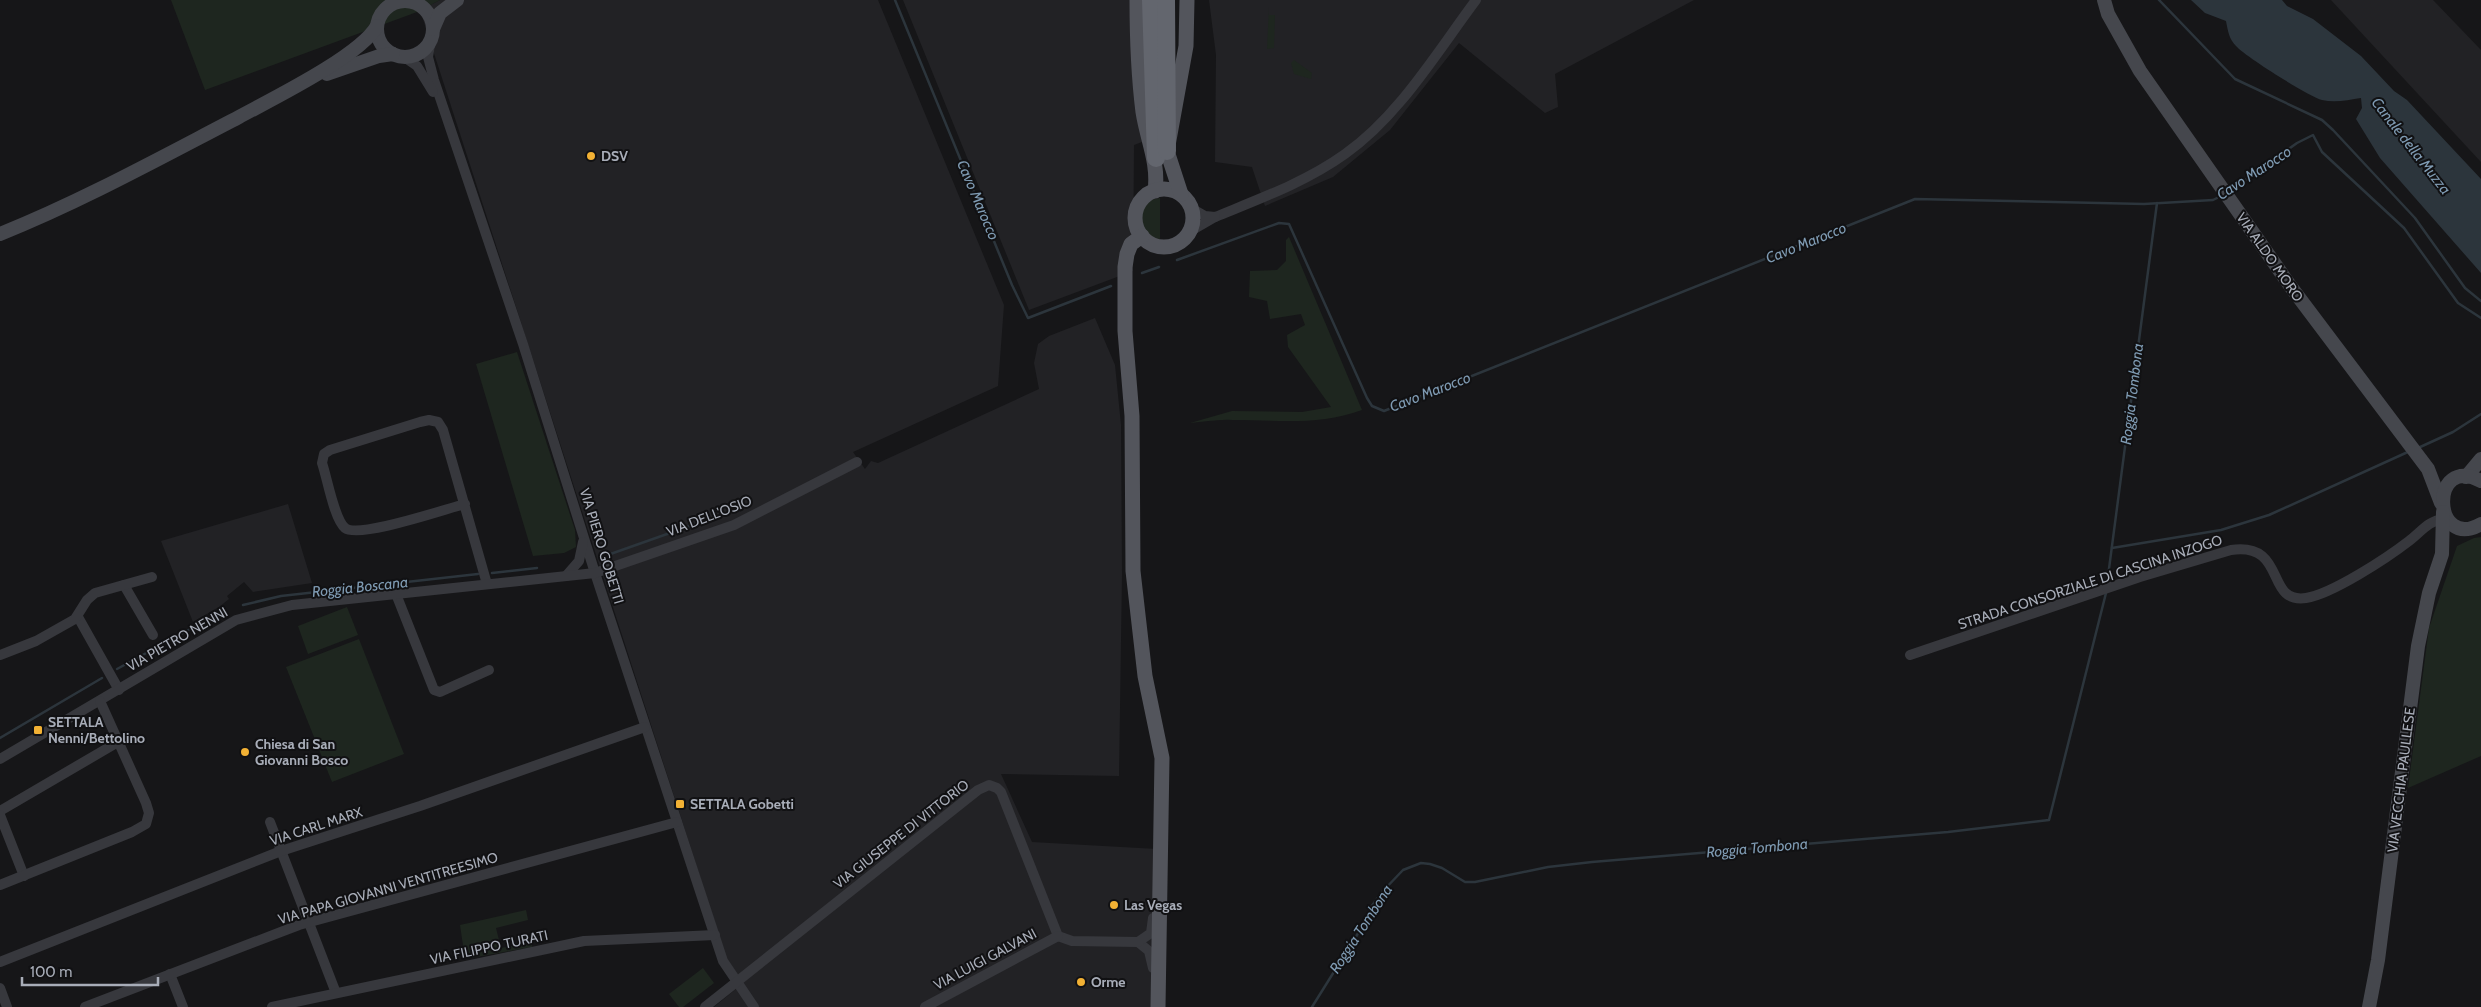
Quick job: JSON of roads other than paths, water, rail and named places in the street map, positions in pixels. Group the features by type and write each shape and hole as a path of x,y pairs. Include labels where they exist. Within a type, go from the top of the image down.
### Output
{"highway":[{"path":"1151,0 1161,154"},
{"path":"1161,154 1166,0"}],"main road":[{"path":"1137,0 1137,67 1147,134 1152,153 1161,154"},
{"path":"1155,190 1161,154 1186,46 1187,0"},
{"path":"1161,154 1180,194 1191,208 1193,220 1189,232 1176,244 1163,246 1151,243 1142,236 1137,225 1138,208 1144,198 1155,190 1168,189 1180,194"},
{"path":"1142,236 1131,244 1127,254 1125,267 1125,326 1132,416 1133,570 1145,676 1162,758 1158,1007"}],"street":[{"path":"0,234 122,178 294,88 360,46 377,26 380,17 394,4 434,0"},
{"path":"294,88 358,62 379,56 399,56 421,52 432,34 440,13 457,0"},
{"path":"1189,232 1215,217 1295,183 1348,153 1388,115 1476,0"},
{"name":"VIA ALDO MORO","path":"2104,0 2108,14 2140,71 2220,187 2290,287 2428,469 2443,511"},
{"path":"412,2 427,13 432,34 430,64 446,116"},
{"path":"377,26 382,44 417,66 446,116"},
{"name":"VIA PIERO GOBETTI","path":"446,116 526,353 645,728 723,961 736,983"},
{"path":"1191,208 1205,216 1215,217"},
{"path":"464,504 391,526 351,531 344,528 339,519 322,463 324,454 330,450 420,422 429,420 438,422 443,430 487,584"},
{"name":"VIA ALDO MORO","path":"2414,450 2433,468 2462,478 2481,481"},
{"path":"2477,526 2454,524 2443,511 2446,488 2462,478 2481,459"},
{"name":"VIA DELL'OSIO","path":"595,573 734,525 857,462"},
{"name":"VIA VECCHIA PAULLESE","path":"2369,1007 2378,960 2418,646 2429,593 2442,554 2443,511"},
{"name":"STRADA CONSORZIALE DI CASCINA INZOGO","path":"1910,655 2140,577 2239,549 2256,550 2262,555 2286,593 2298,598 2307,598 2324,593 2405,544 2443,511"},
{"name":"VIA VECCHIA PAULLESE","path":"2442,554 2477,526"},
{"path":"566,576 581,557 582,531"},
{"name":"VIA PIETRO NENNI","path":"0,759 236,620 292,605 595,573"},
{"path":"0,655 36,641 78,617 85,602 93,594 152,577"},
{"path":"124,585 153,635"},
{"path":"396,594 434,690 440,692 488,670"},
{"path":"78,617 119,690"},
{"path":"0,886 132,832 146,824 148,809 100,701"},
{"name":"VIA CARL MARX","path":"0,962 281,851 420,806 645,728"},
{"path":"24,876 0,813 118,742"},
{"name":"VIA GIUSEPPE DI VITTORIO","path":"705,1007 978,790 989,785 1001,792 1058,936"},
{"path":"270,822 336,993"},
{"name":"VIA PAPA GIOVANNI VENTITREESIMO","path":"85,1007 308,922 677,822"},
{"path":"1138,942 1151,933 1154,900 1160,883"},
{"name":"VIA FILIPPO TURATI","path":"272,1007 584,941 715,935"},
{"path":"1058,936 1072,941 1138,942 1146,946 1152,956 1154,1007"},
{"name":"VIA LUIGI GALVANI","path":"925,1007 1058,936"},
{"path":"170,974 183,1007"},
{"path":"736,983 754,1007"},
{"path":"0,988 7,1007"}],"water":[{"name":"Canale della Muzza","path":"2191,0 2282,0 2287,6 2313,19 2361,56 2394,91 2407,100 2481,179 2481,273 2380,158 2356,119 2362,108 2361,98 2337,101 2322,100 2291,84 2236,46 2229,35 2226,21 2205,13"}],"waterway":[{"name":"Cavo Marocco","path":"895,0 1012,285 1028,318 1111,286"},
{"path":"2159,0 2235,79 2322,120 2333,130 2415,218 2465,288 2481,301"},
{"name":"Cavo Marocco","path":"2230,191 2297,143 2313,135 2322,152 2404,228 2458,303 2481,318"},
{"name":"Cavo Marocco","path":"1177,260 1279,223 1289,224 1367,398 1372,406 1384,411 1915,199 2144,204 2213,200 2221,196"},
{"name":"Roggia Tombona","path":"2107,584 2157,203"},
{"name":"Cavo Marocco","path":"1142,273 1159,267"},
{"path":"2418,448 2453,432 2481,414"},
{"path":"2112,548 2221,530 2269,515 2410,451"},
{"name":"Roggia Boscana","path":"602,557 735,510"},
{"name":"Roggia Boscana","path":"492,573 537,568"},
{"name":"Roggia Boscana","path":"243,605 281,596 478,574"},
{"name":"Roggia Tombona","path":"1312,1007 1362,927 1371,907 1383,891 1403,870 1421,863 1442,868 1465,882 1475,882 1548,867 1592,862 1948,832 2049,820 2106,593"},
{"name":"Roggia Boscana","path":"117,669 214,616"},
{"name":"Roggia Boscana","path":"0,738 102,678"}],"place":[{"name":"DSV","path":"591,156"},
{"name":"SETTALA Nenni/Bettolino","path":"38,730"},
{"name":"Chiesa di San Giovanni Bosco","path":"245,752"},
{"name":"SETTALA Gobetti","path":"680,804"},
{"name":"Las Vegas","path":"1114,905"},
{"name":"Orme","path":"1081,982"}]}
